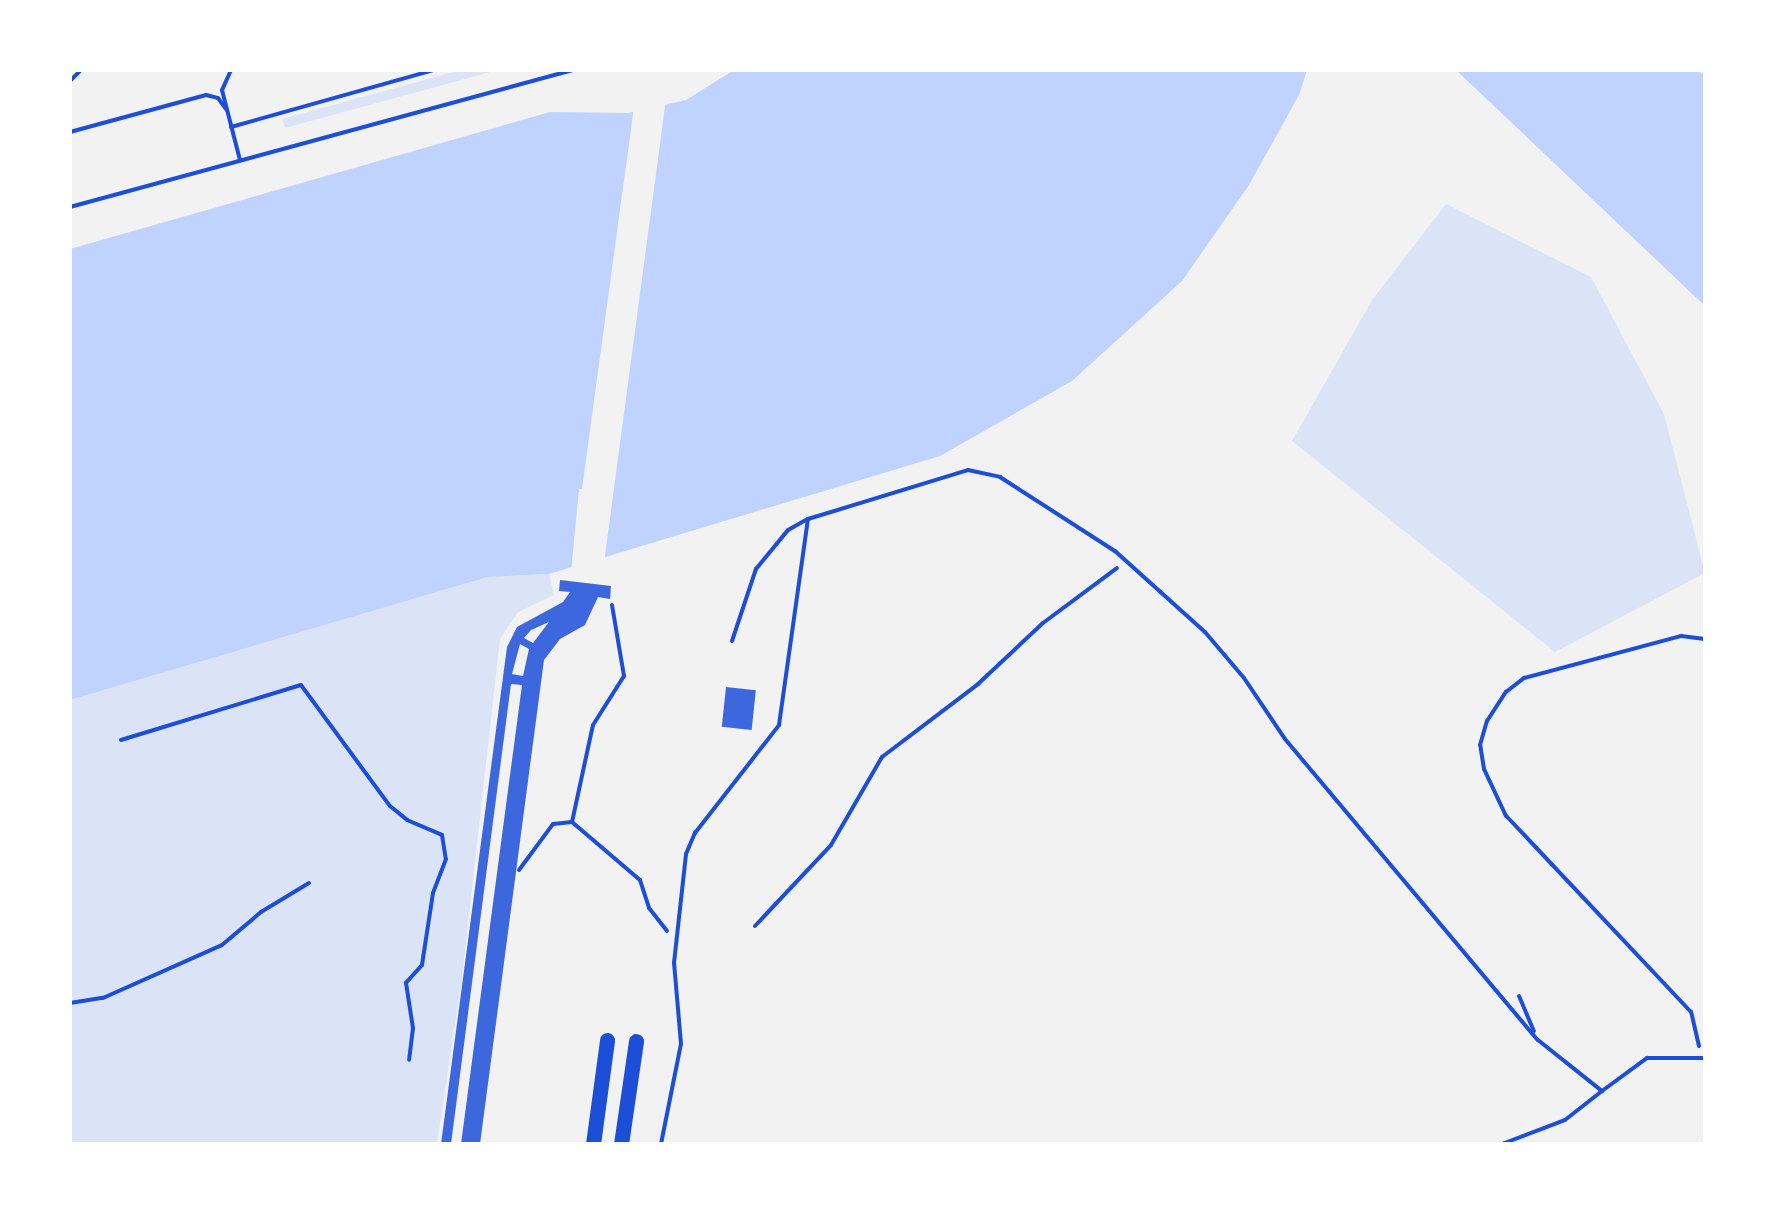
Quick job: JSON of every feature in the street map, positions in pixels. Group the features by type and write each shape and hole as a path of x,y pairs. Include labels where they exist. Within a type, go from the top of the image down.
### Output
{"highway":[{"path":"593,1144 607,1040"},
{"path":"621,1144 636,1041"}],"lane":[{"path":"70,81 82,70"},
{"path":"220,70 240,160"},
{"path":"223,82 231,70"},
{"path":"230,127 434,70"},
{"path":"70,207 574,70"},
{"path":"70,132 206,95 218,98 226,109"},
{"path":"732,642 756,570 768,550 788,530 808,518 968,470 1000,477 1115,550 1205,632 1244,678 1285,739 1538,1040 1602,1091"},
{"path":"661,1144 681,1044 674,992 676,934 686,854 695,833 779,725 808,518"},
{"path":"1519,996 1538,1040"},
{"path":"1502,1144 1565,1120 1647,1058 1703,1057"}],"path":[{"path":"755,926 831,846 882,757 978,684 1043,623 1125,563"},
{"path":"572,822 593,725 624,676 612,605"},
{"path":"1703,1057 1692,1012 1506,816 1484,768 1480,744 1487,720 1506,692 1524,678 1682,636 1705,639"},
{"path":"121,740 301,685 390,806 408,820 442,835 446,859 430,906 422,965 406,983 413,1028 409,1060"},
{"path":"520,870 553,824 572,822 640,880 658,925 676,934"},
{"path":"70,1003 103,998 222,945 262,912 309,883"}],"shaded area":[{"path":"461,70 498,70 285,128 282,119"},
{"path":"1446,204 1591,277 1664,414 1705,573 1555,652 1292,441 1372,300"},
{"path":"549,574 554,595 518,612 500,639 462,978 437,1144 70,1144 70,700 488,577"}],"water":[{"path":"734,70 1307,70 1299,95 1249,185 1182,281 1072,381 940,456 549,574 488,577 70,700 70,249 550,112 628,113 686,100"},
{"path":"1456,70 1696,70 1705,75 1705,306"}],"pier":[{"path":"666,99 604,563 571,572 579,489 634,107"}],"building":[{"path":"560,580 611,586 610,599 598,597 585,625 560,639 544,660 480,1144 461,1144 522,685 511,684 451,1144 441,1144 507,647 517,627 563,602 570,592 559,591","holes":["549,622 533,643 524,638 531,630","520,644 529,649 523,676 512,674"]},
{"path":"726,687 756,690 752,730 722,727"}]}
